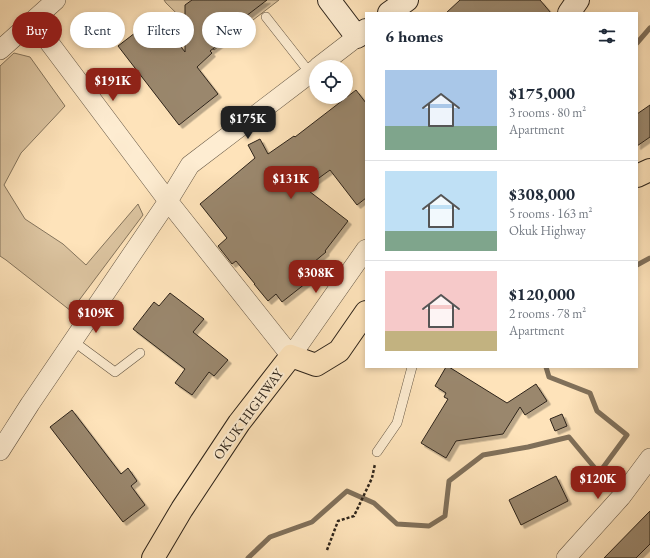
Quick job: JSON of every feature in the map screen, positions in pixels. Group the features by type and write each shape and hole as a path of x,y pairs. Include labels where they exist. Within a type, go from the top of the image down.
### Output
{"main road":[{"path":"638,176 650,170"},
{"name":"OKUK HIGHWAY","path":"153,558 182,509 239,423 291,356 316,364 339,351 365,313"}],"street":[{"path":"43,12 56,0"},
{"path":"327,60 361,33 329,0"},
{"path":"390,12 407,0"},
{"path":"557,12 571,0"},
{"path":"569,12 578,0"},
{"path":"0,50 12,39"},
{"path":"53,48 168,201 291,356 365,250"},
{"path":"0,451 30,404 168,201 190,165 309,75"},
{"path":"566,558 621,497 650,458"}],"lane":[{"path":"266,17 309,64"},
{"path":"73,341 114,372 140,353"},
{"path":"377,452 397,423 412,368"}],"path":[{"path":"327,550 338,521 354,516 372,478 377,452"}],"shaded area":[{"path":"164,0 279,0 256,18 256,12 202,12 202,38 194,30 194,12 175,12"},
{"path":"14,53 30,57 65,106 21,153 4,185 25,219 63,244 86,265 138,204 143,215 71,311 0,256 0,66"}],"building":[{"path":"192,0 267,0 251,12 202,12 202,48 214,48 210,51 212,53 197,67 218,94 179,125 120,48 125,48 125,41 133,34 133,48 182,48 185,52 185,48 194,48 194,12 185,12 185,5"},
{"path":"460,0 540,0 550,12 447,12"},
{"path":"356,90 365,102 365,199 357,205 330,170 305,188 348,221 325,251 326,252 314,262 319,268 313,273 315,276 282,302 276,294 268,301 236,261 232,264 218,246 227,238 200,204 255,158 248,145 260,139 268,154 294,136 295,137 338,104 353,104 353,92"},
{"path":"650,105 650,137 638,145 638,113"},
{"path":"170,293 204,319 193,332 228,360 214,376 209,372 192,395 175,383 185,369 133,329 154,302 159,306"},
{"path":"445,368 451,368 507,403 536,384 547,401 525,415 520,407 503,434 456,441 446,458 421,443 448,399 444,397 446,393 435,386"},
{"path":"72,410 121,474 128,468 137,481 131,486 145,505 123,522 50,427"},
{"path":"562,414 567,426 555,431 550,419"},
{"path":"556,476 568,501 521,525 509,500"},
{"path":"650,511 650,544 636,558 604,558"}],"waterway":[{"path":"638,42 650,28"},
{"path":"638,264 650,258"},
{"path":"248,558 270,537 312,522 347,491 374,503 397,524 429,526 445,516 449,481 483,455 528,447 569,437 599,473 627,435 597,411 590,393 549,377 546,368"}]}
